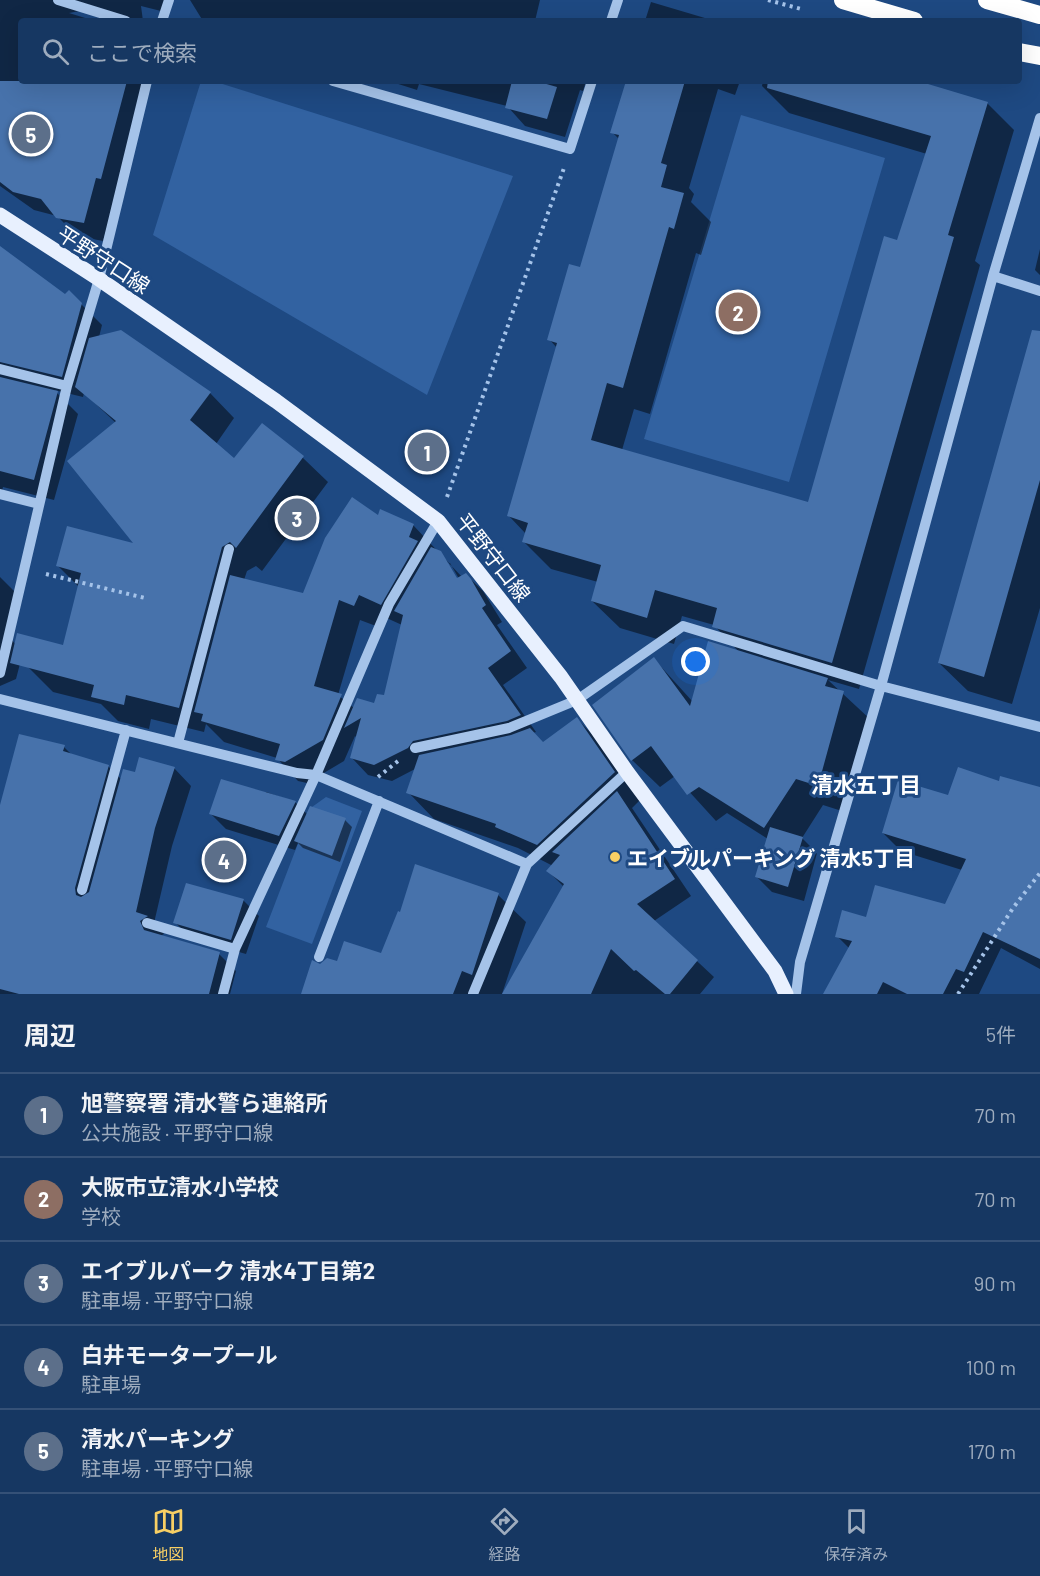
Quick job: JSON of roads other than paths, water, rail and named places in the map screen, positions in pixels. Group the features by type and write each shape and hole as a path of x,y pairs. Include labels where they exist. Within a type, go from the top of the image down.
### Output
{"highway":[{"path":"843,0 904,18"},
{"path":"987,0 1040,15"},
{"path":"1022,53 1040,56"}],"main road":[{"name":"平野守口線","path":"0,216 99,279 276,401 438,521 577,700 627,772 776,971 786,994"}],"street":[{"path":"58,0 116,18"},
{"path":"163,18 169,0"},
{"path":"612,18 618,0"},
{"path":"0,673 67,386 99,279 146,84"},
{"path":"343,84 570,149 591,84"},
{"path":"796,994 800,962 881,686 993,276 1040,118"},
{"path":"993,276 1040,291"},
{"path":"0,369 67,386"},
{"path":"0,494 39,504"},
{"path":"223,994 235,949 315,776 389,604 438,521"},
{"path":"178,743 229,549"},
{"path":"416,748 509,728 577,700 683,626 881,686 1040,727"},
{"path":"0,699 315,776 527,864"},
{"path":"82,890 126,730"},
{"path":"473,994 527,864 627,772"},
{"path":"319,957 379,801"},
{"path":"147,923 235,949"}],"place":[{"name":"清水パーキング","path":"31,134"},
{"name":"大阪市立清水小学校","path":"738,312"},
{"name":"旭警察署 清水警ら連絡所","path":"427,452"},
{"name":"エイブルパーク 清水4丁目第2","path":"297,518"},
{"name":"エイブルパーキング 清水5丁目","path":"615,857"},
{"name":"白井モータープール","path":"224,860"}],"district":[{"name":"清水五丁目","path":"866,784"}]}
